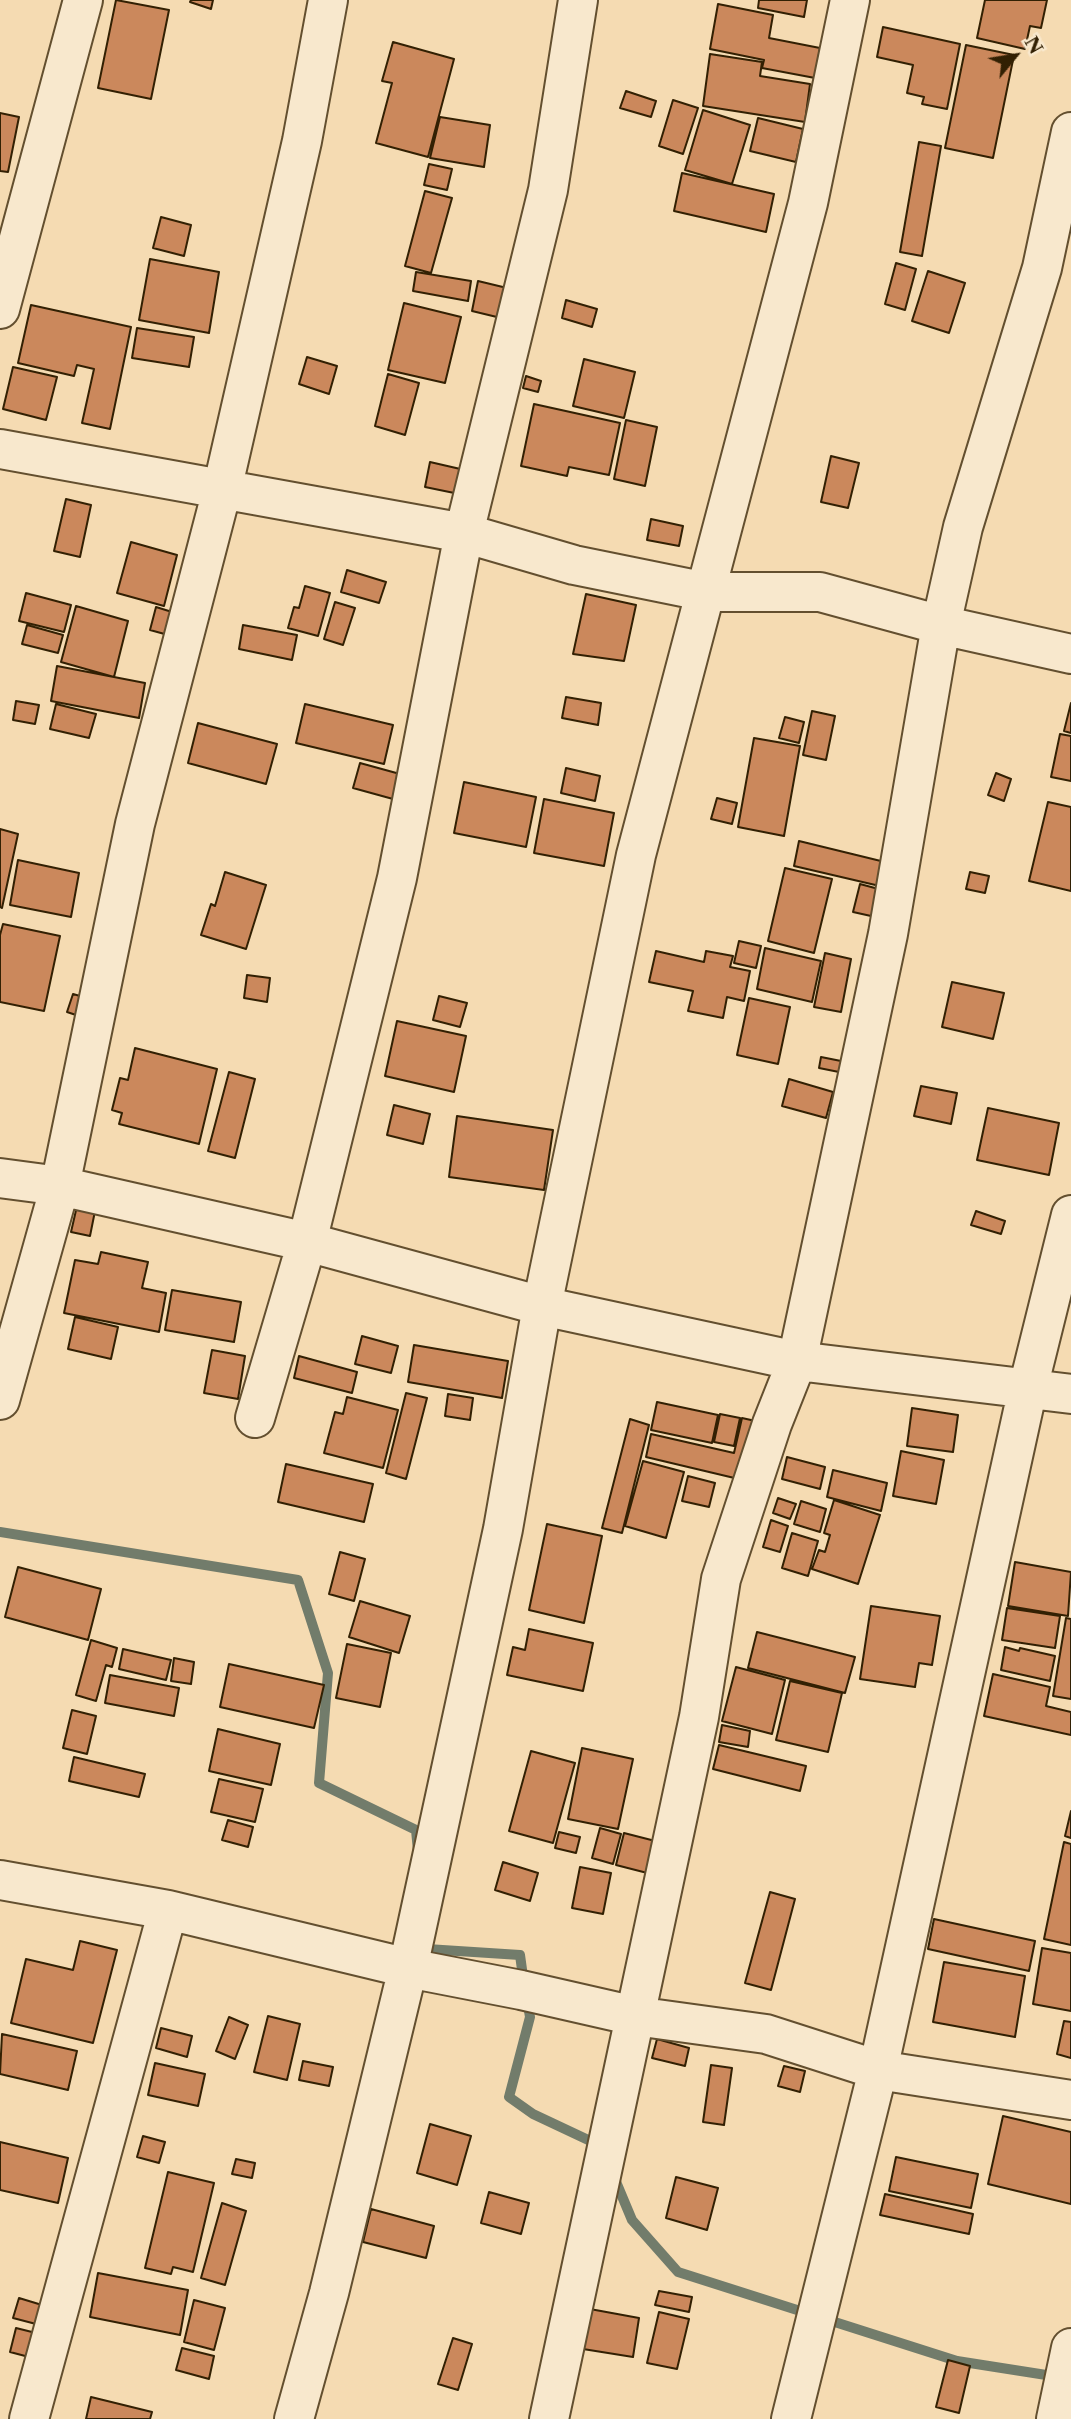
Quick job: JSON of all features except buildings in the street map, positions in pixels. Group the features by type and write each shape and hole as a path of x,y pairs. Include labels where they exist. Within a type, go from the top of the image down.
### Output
{"street":[{"path":"0,309 83,0"},
{"path":"0,1400 60,1186 135,824 222,490 302,141 328,0"},
{"path":"255,1418 307,1242 397,878 464,533 548,190 578,0"},
{"path":"294,2419 329,2293 408,1968 503,1529 542,1306 636,855 808,203 850,0"},
{"path":"549,2419 699,1717 721,1579 772,1424 797,1361 888,934 942,625 963,527 1042,268 1071,132"},
{"path":"0,449 464,533 575,565 707,592 820,592 942,625 1071,654"},
{"path":"0,1178 60,1186 307,1242 542,1306 797,1361 1071,1394"},
{"path":"791,2419 878,2070 1028,1388 1071,1215"},
{"path":"0,1880 168,1910 408,1968 635,2016 766,2035 878,2070 1071,2100"},
{"path":"29,2419 168,1910"},
{"path":"1056,2419 1071,2348"}],"waterway":[{"path":"0,1532 298,1580 328,1673 319,1783 416,1830 418,1851"},
{"path":"426,1940 427,1949 520,1955 524,1984"},
{"path":"527,2000 530,2017 509,2097 533,2114 601,2146"},
{"path":"614,2177 632,2220 678,2272 957,2361 1059,2377"}]}
